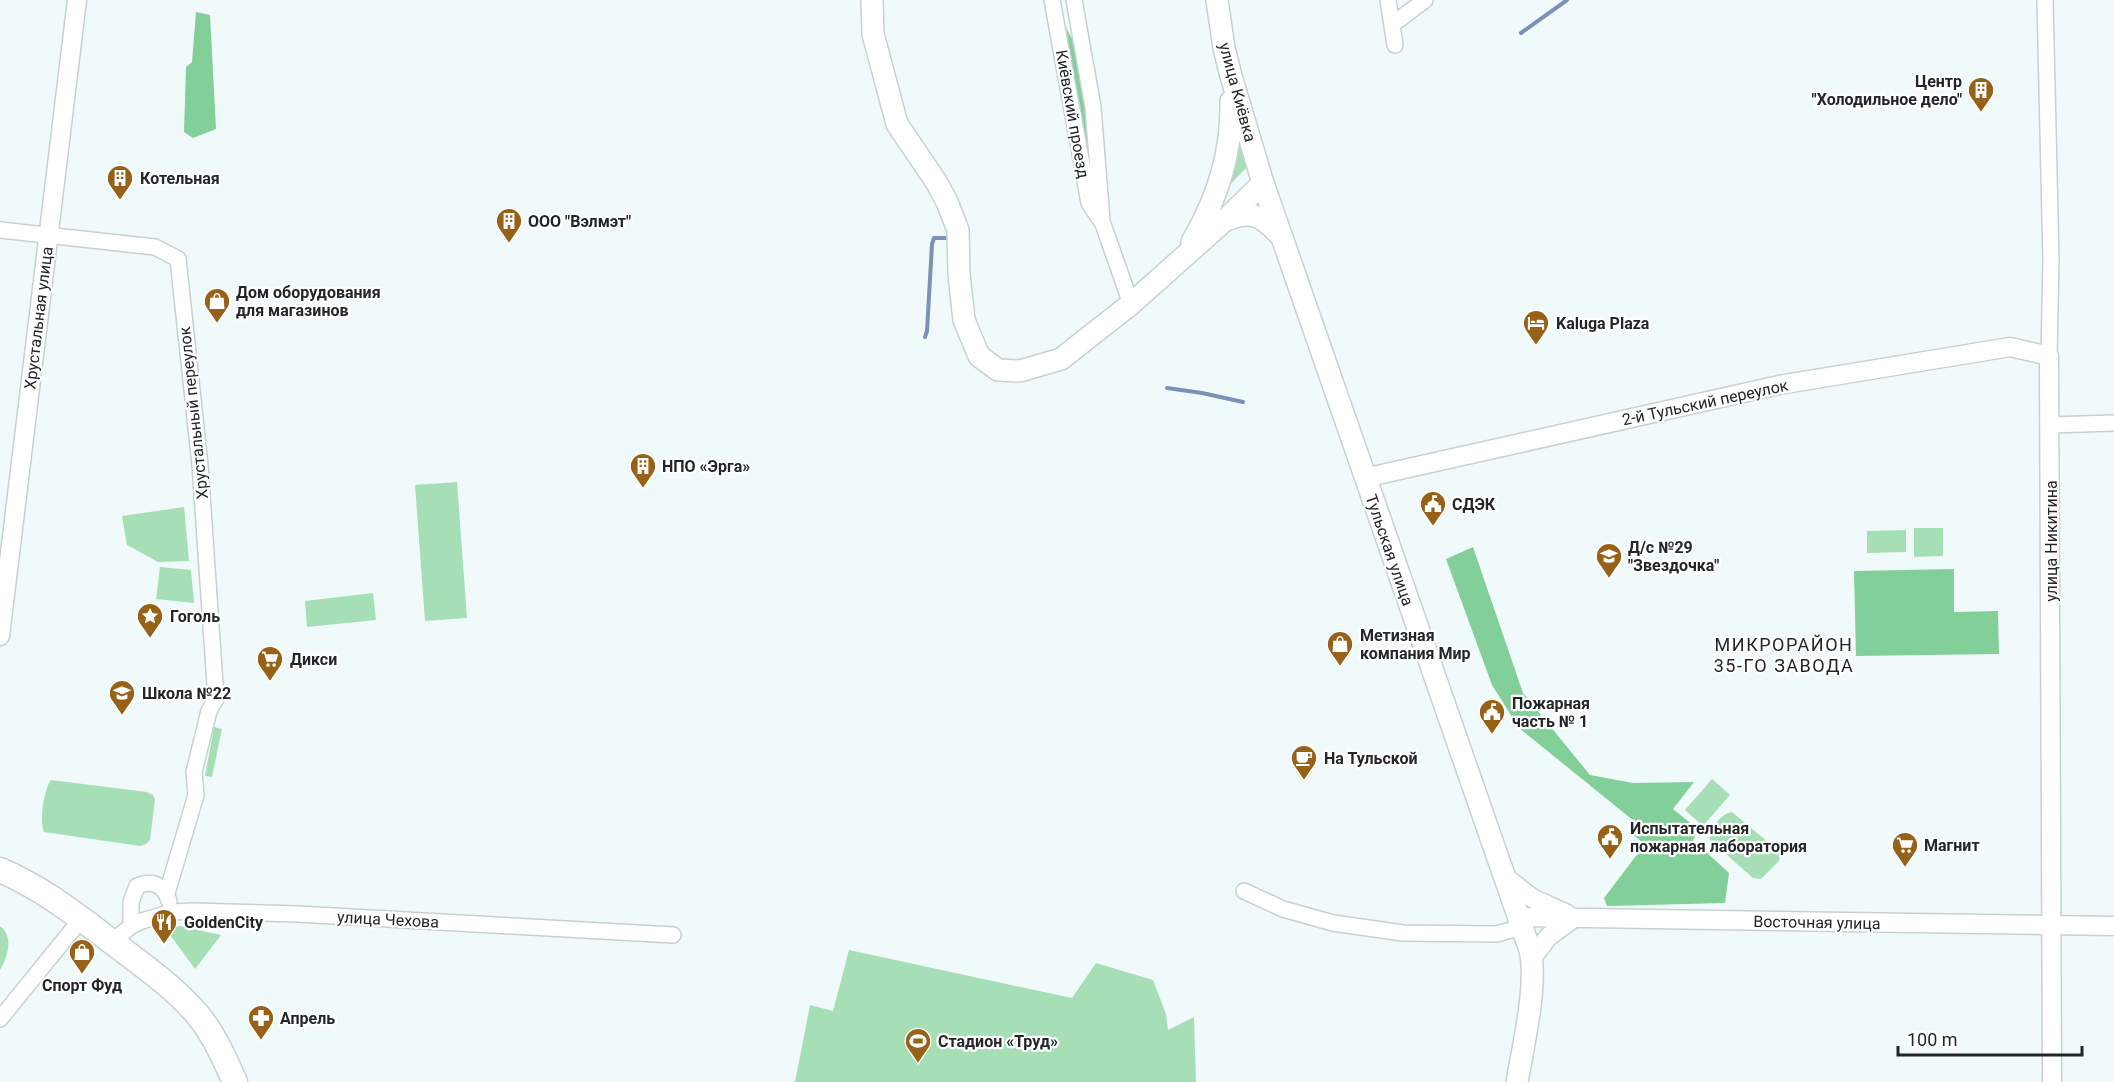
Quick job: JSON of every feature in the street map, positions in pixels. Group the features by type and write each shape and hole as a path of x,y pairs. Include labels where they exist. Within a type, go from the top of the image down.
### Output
{"main road":[{"path":"872,0 873,34 897,124 937,183 947,202 958,230 959,274 964,320 979,356 998,370 1020,371 1061,359 1131,304 1183,256 1216,218 1228,192 1247,183 1263,183"},
{"name":"улица Киёвка","path":"1217,0 1224,48 1231,76 1263,183"},
{"path":"1216,218 1232,125 1231,76"},
{"name":"Тульская улица","path":"1263,183 1284,238 1364,477 1532,958 1526,1033 1518,1082"},
{"path":"1216,218 1251,215 1261,217 1284,238"},
{"path":"0,870 27,881 82,918 150,971 196,1012 219,1046 235,1082"}],"street":[{"name":"Хрустальная улица","path":"0,636 77,0"},
{"name":"Киёвский проезд","path":"1052,0 1089,203 1103,224 1131,304"},
{"name":"Киёвский проезд","path":"1074,0 1093,107 1103,224"},
{"path":"1388,0 1395,45"},
{"path":"1393,24 1425,0"},
{"name":"улица Никитина","path":"2045,0 2051,260 2049,356 2052,1082"},
{"path":"0,230 48,236"},
{"name":"Хрустальный переулок","path":"48,236 155,247 178,259 200,465 216,699 209,711 194,772 196,795 167,893"},
{"name":"2-й Тульский переулок","path":"1364,477 1779,385 2010,347 2049,356"},
{"path":"2050,425 2114,423"},
{"path":"1504,876 1532,898 1574,918 1548,937 1532,958"},
{"path":"131,926 130,902 137,886 147,882 159,885 167,893 172,912"},
{"path":"1244,891 1282,909 1333,923 1404,933 1496,934 1521,922"},
{"name":"улица Чехова","path":"112,942 131,926 172,912 194,910 673,935"},
{"path":"0,1019 82,918"},
{"name":"Восточная улица","path":"1521,922 1574,918 2114,926"}],"green space":[{"path":"196,12 210,15 216,129 193,138 184,132 186,67 192,62"},
{"path":"1060,17 1076,46 1089,108 1096,205"},
{"path":"1234,117 1249,165 1220,195"},
{"path":"457,482 467,618 425,621 415,485"},
{"path":"184,507 189,561 158,562 127,545 122,516"},
{"path":"1914,528 1943,528 1943,556 1914,557"},
{"path":"1906,530 1906,552 1867,553 1867,531"},
{"path":"1473,547 1523,693 1590,775 1633,783 1694,782 1673,809 1699,830 1693,840 1729,873 1725,903 1607,906 1604,898 1645,844 1629,832 1634,821 1519,728 1492,685 1446,559"},
{"path":"160,567 191,570 194,603 156,599"},
{"path":"1954,569 1954,612 1998,611 1999,654 1856,656 1854,571"},
{"path":"373,593 376,620 307,627 305,601"},
{"path":"214,727 222,729 212,777 205,776"},
{"path":"1712,779 1730,795 1703,826 1685,810"},
{"path":"51,780 147,792 153,795 155,800 150,840 140,846 44,832 43,806"},
{"path":"1732,812 1780,852 1779,861 1761,879 1753,878 1710,840 1717,822"},
{"path":"0,926 7,935 8,947 0,970"},
{"path":"180,926 221,935 195,969 165,928"},
{"path":"849,950 1072,998 1096,963 1153,980 1166,1014 1168,1030 1194,1017 1196,1082 795,1082 810,1005 833,1011"}],"waterway":[{"path":"1521,33 1567,0"},
{"path":"925,337 932,244 934,238 949,238"},
{"path":"1167,388 1243,402"}],"place":[{"name":"Центр \"Холодильное дело\"","path":"1981,113"},
{"name":"Котельная","path":"120,201"},
{"name":"ООО \"Вэлмэт\"","path":"509,244"},
{"name":"Дом оборудования для магазинов","path":"217,324"},
{"name":"Kaluga Plaza","path":"1536,346"},
{"name":"НПО «Эрга»","path":"643,489"},
{"name":"СДЭК","path":"1433,527"},
{"name":"Д/с №29 \"Звездочка\"","path":"1609,579"},
{"name":"Гоголь","path":"150,639"},
{"name":"Метизная компания Мир","path":"1340,667"},
{"name":"Дикси","path":"270,682"},
{"name":"Школа №22","path":"122,716"},
{"name":"Пожарная часть № 1","path":"1492,735"},
{"name":"На Тульской","path":"1304,781"},
{"name":"Испытательная пожарная лаборатория","path":"1610,860"},
{"name":"Магнит","path":"1905,868"},
{"name":"GoldenCity","path":"164,945"},
{"name":"Спорт Фуд","path":"82,975"},
{"name":"Апрель","path":"261,1041"},
{"name":"Стадион «Труд»","path":"918,1064"}],"district":[{"name":"МИКРОРАЙОН 35-ГО ЗАВОДА","path":"1784,655"}]}
